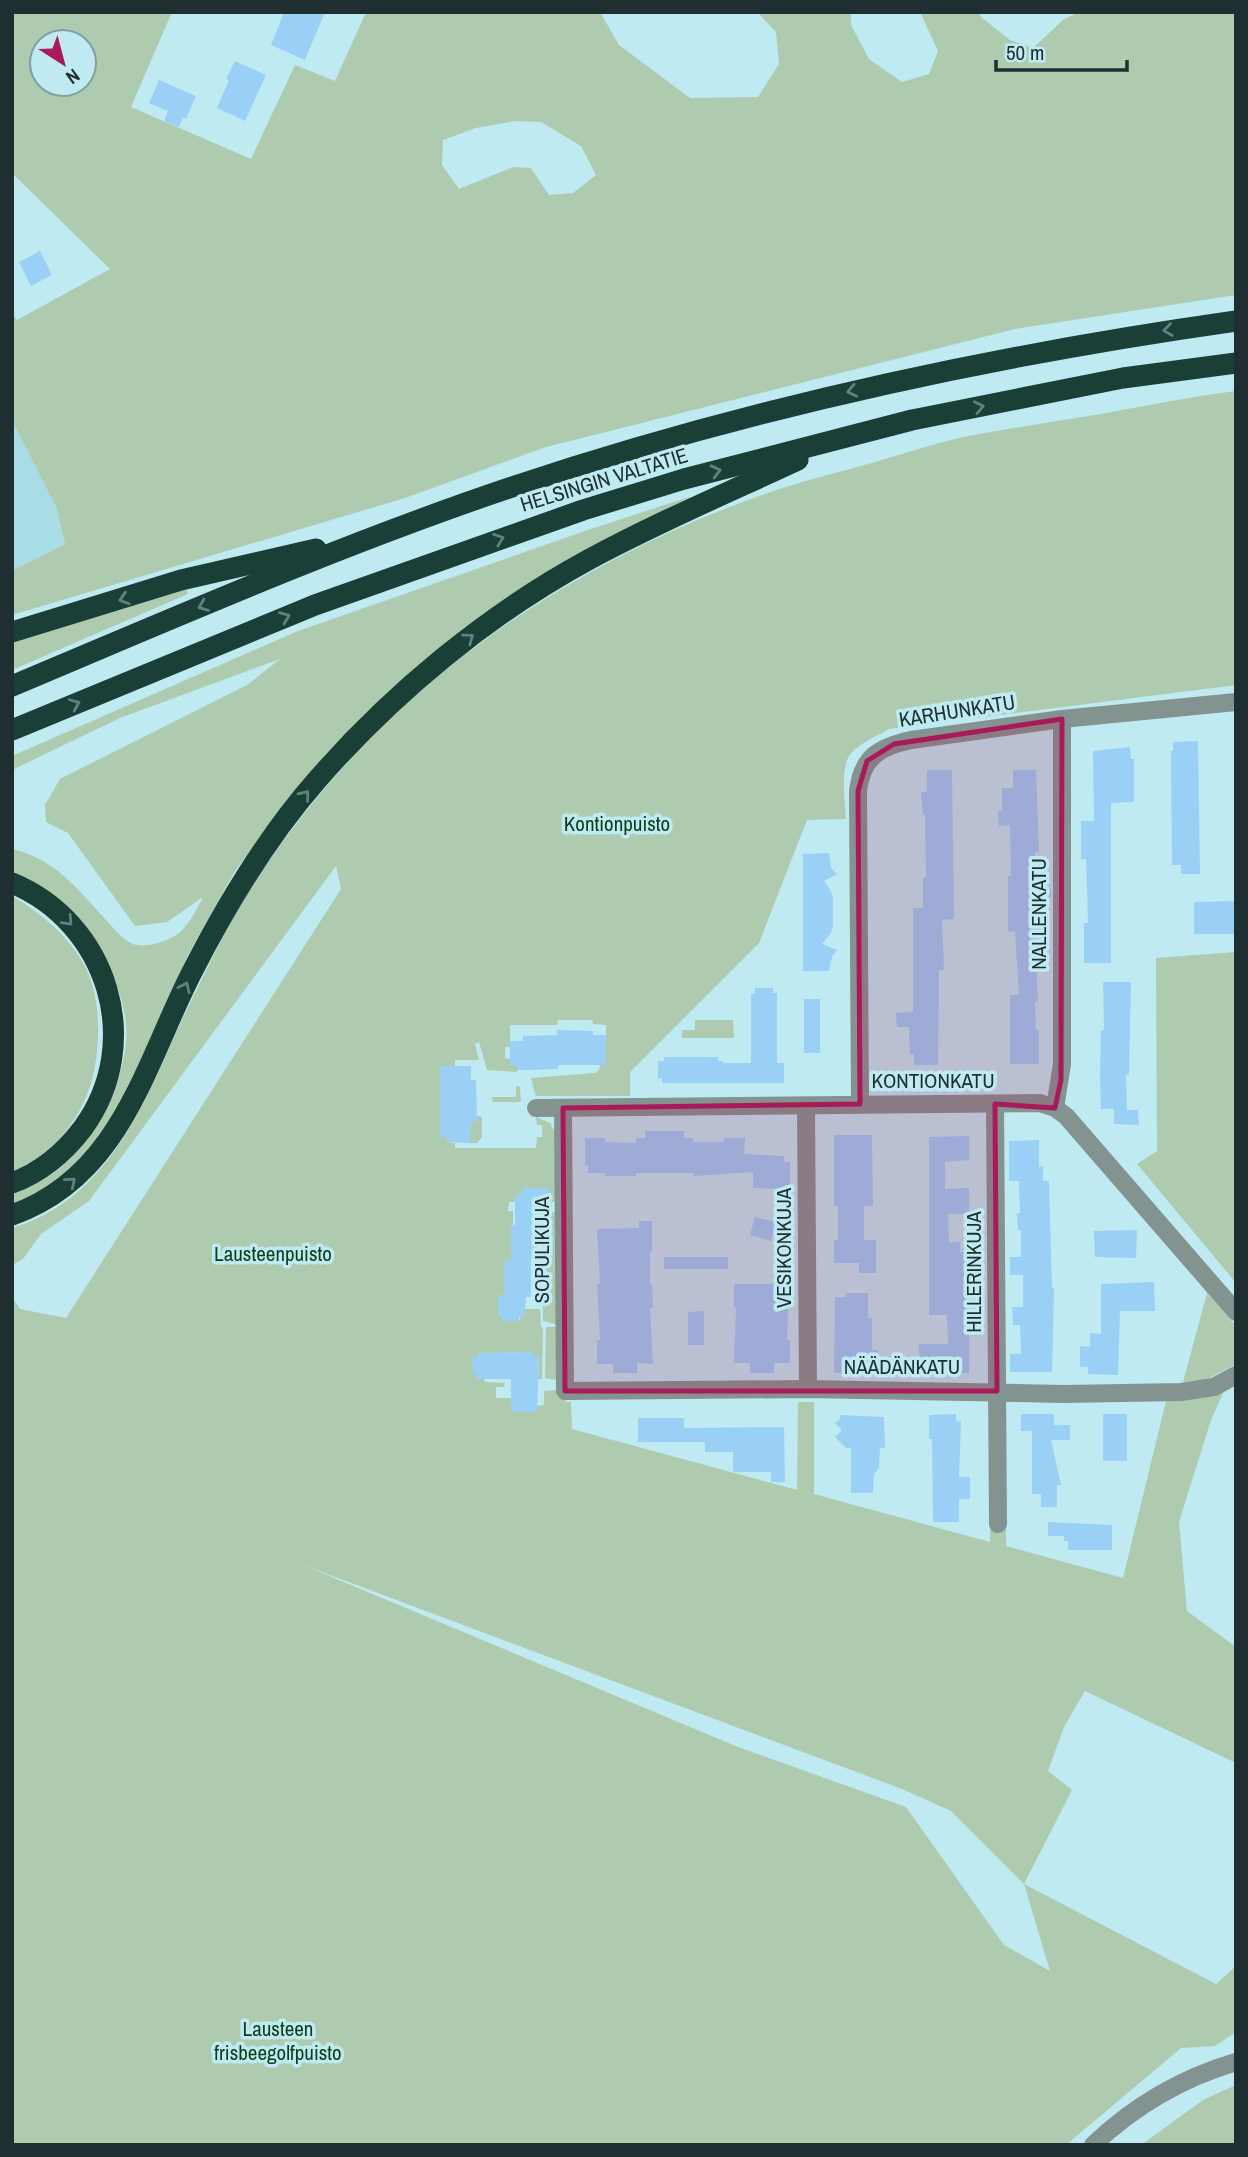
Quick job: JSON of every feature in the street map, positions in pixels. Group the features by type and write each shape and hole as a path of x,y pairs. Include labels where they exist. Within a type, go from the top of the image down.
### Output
{"highway":[{"name":"HELSINGIN VALTATIE","path":"12,686 380,535 510,488 796,404 918,376 1106,340 1236,321"},
{"name":"HELSINGIN VALTATIE","path":"12,730 315,605 583,510 684,480 912,420 1123,378 1236,363"},
{"path":"12,1215 62,1190 85,1171 107,1144 141,1084 191,973 251,869 282,823 317,780 401,695 496,619 585,562 638,534 849,437"},
{"path":"12,632 181,580 380,535"},
{"path":"12,883 42,897 54,907 91,950 105,984 114,1037 110,1073 88,1121 53,1160 38,1171 12,1183"}],"street":[{"name":"KARHUNKATU","path":"860,1104 858,802 860,775 867,761 894,744 1062,719 1236,702"},
{"name":"NALLENKATU","path":"1055,1108 1062,1064 1062,719"},
{"name":"KONTIONKATU","path":"537,1108 1040,1103 1055,1108"},
{"name":"HILLERINKUJA","path":"995,1104 998,1524"},
{"name":"VESIKONKUJA","path":"806,1106 808,1389"},
{"name":"SOPULIKUJA","path":"563,1108 565,1391"},
{"path":"1055,1108 1071,1122 1236,1312"},
{"name":"NÄÄDÄNKATU","path":"565,1391 808,1389 1064,1394 1181,1392 1214,1387 1236,1375"},
{"path":"1093,2145 1148,2101 1185,2080 1236,2062"}],"highlighted area":[{"path":"1062,719 1061,1080 1055,1108 995,1104 997,1391 565,1391 563,1108 860,1104 858,791 867,761 894,744"}],"shaded area":[{"path":"12,420 57,509 65,544 12,571"}],"green space":[{"path":"12,12 172,12 131,107 251,159 295,65 335,81 366,12 600,12 619,45 690,98 758,97 779,64 776,32 757,12 851,12 851,25 869,59 902,82 929,74 938,51 920,12 979,12 981,17 1010,40 1033,48 1064,19 1080,12 1236,12 1236,295 1015,329 546,447 405,498 12,615 12,571 65,544 57,509 12,420 12,313 17,320 110,269 12,173","holes":["515,121 541,122 581,146 596,175 573,193 549,195 531,168 513,167 459,189 442,165 443,140 476,128"]},
{"path":"1236,391 1236,685 889,729 851,753 844,779 846,819 807,820 759,943 630,1072 630,1096 536,1096 531,1078 595,1073 600,1065 606,1065 606,1025 593,1024 592,1020 558,1020 557,1025 510,1025 510,1047 505,1047 505,1058 517,1065 517,1072 487,1070 479,1042 475,1044 479,1060 455,1060 455,1066 440,1066 447,1142 455,1143 455,1148 536,1148 537,1137 542,1137 542,1125 537,1125 536,1117 550,1123 555,1133 555,1202 548,1202 548,1188 520,1194 515,1202 509,1202 508,1211 513,1211 511,1261 504,1261 504,1295 498,1296 498,1315 502,1315 502,1321 519,1321 524,1309 540,1309 543,1329 542,1379 536,1380 535,1374 539,1374 539,1357 533,1357 533,1352 479,1353 478,1357 473,1357 473,1374 477,1374 477,1379 505,1383 504,1387 496,1387 496,1398 511,1398 511,1412 537,1412 537,1406 544,1405 544,1391 558,1390 558,1398 566,1398 566,1402 571,1402 572,1429 797,1490 798,1402 814,1402 814,1494 990,1542 990,1512 1006,1512 1006,1546 1123,1578 1166,1401 1202,1398 1225,1389 1211,1420 1179,1522 1187,1611 1236,1647 1236,1763 1085,1691 1064,1727 1048,1771 1072,1790 1024,1884 1216,1984 1236,1966 1236,2032 1215,2046 1181,2048 1066,2145 12,2145 12,1297 20,1309 66,1318 341,889 336,866 89,1201 41,1234 23,1259 12,1265 12,1228 45,1215 73,1196 118,1146 152,1085 240,905 274,853 325,788 369,740 416,695 466,654 519,616 632,550 691,523 781,489 963,437","holes":["303,1565 902,1789 951,1811 1024,1884 1050,1971 1004,1945 906,1807 738,1747"]},
{"path":"692,496 594,548 298,788 235,871 188,955 145,1058 117,1115 64,1178 12,1206 12,1194 55,1172 84,1144 96,1125 123,1063 126,1023 121,999 102,953 72,913 33,882 12,872 12,849 53,867 129,942 139,945 153,944 179,933 192,918 203,897 167,922 135,926 68,833 46,822 45,805 60,779 247,685 280,659 120,718 12,770 12,756 298,631"},
{"path":"186,589 188,594 12,670 12,640"},
{"path":"12,896 52,924 82,961 94,994 98,1029 93,1075 78,1114 50,1147 33,1161 12,1172"},
{"path":"1236,952 1236,1283 1137,1164 1157,1151 1156,958"},
{"path":"695,1020 733,1020 734,1038 682,1038 682,1030 695,1030"},
{"path":"516,1086 520,1087 521,1102 493,1102 492,1097 516,1097"},
{"path":"477,1116 482,1117 482,1137 477,1143 471,1143 471,1122 477,1122"},
{"path":"549,1212 558,1212 559,1325 543,1321 543,1221 549,1220"},
{"path":"1207,1293 1236,1326 1236,1364 1204,1381 1183,1382"},
{"path":"546,1327 559,1327 558,1380 545,1378"},
{"path":"1236,2085 1236,2145 1141,2145 1203,2100"}],"building":[{"path":"284,12 325,12 305,60 271,45"},
{"path":"235,61 266,75 245,121 217,108"},
{"path":"159,80 196,96 186,119 183,117 179,127 164,121 168,111 149,103"},
{"path":"40,251 52,275 31,286 19,262"},
{"path":"1198,741 1200,874 1181,874 1181,865 1172,865 1171,751 1173,742"},
{"path":"1130,747 1131,759 1134,759 1134,802 1111,803 1111,963 1084,963 1084,923 1088,923 1086,859 1081,859 1081,821 1094,821 1093,751"},
{"path":"927,770 952,770 954,919 942,920 944,970 939,970 938,1065 914,1065 914,1054 910,1054 909,1027 897,1027 896,1013 913,1012 913,908 923,908 923,878 926,877 925,815 921,792 927,792"},
{"path":"1013,770 1036,770 1039,852 1035,852 1036,885 1051,889 1051,897 1036,897 1039,960 1036,960 1038,1002 1035,1002 1036,1030 1039,1030 1039,1064 1010,1064 1010,995 1019,995 1015,931 1008,932 1010,825 999,826 998,811 1002,811 1002,788 1013,788"},
{"path":"829,853 831,868 837,874 824,881 833,898 833,926 822,944 837,950 832,957 829,971 803,971 803,854"},
{"path":"1236,901 1236,934 1194,934 1194,902"},
{"path":"1103,982 1131,982 1127,1110 1138,1110 1139,1125 1114,1124 1114,1109 1101,1109"},
{"path":"755,988 773,988 773,993 777,993 777,1063 784,1063 784,1083 662,1083 662,1078 658,1079 658,1061 664,1061 664,1057 718,1057 718,1061 723,1063 751,1063 751,994 755,994"},
{"path":"804,999 820,999 820,1053 804,1053"},
{"path":"557,1030 593,1031 593,1035 606,1035 606,1065 558,1065 558,1069 517,1070 517,1065 510,1065 510,1041 523,1041 523,1036 557,1035"},
{"path":"440,1066 471,1066 471,1080 476,1080 477,1122 471,1122 471,1143 447,1142 447,1137 440,1137"},
{"path":"645,1131 684,1131 684,1138 693,1138 693,1142 724,1142 724,1138 745,1138 744,1154 784,1156 784,1162 790,1162 790,1185 785,1185 785,1189 753,1188 753,1172 693,1176 693,1173 605,1176 605,1173 588,1173 588,1165 585,1166 585,1138 636,1143 636,1138 645,1138"},
{"path":"834,1135 872,1135 873,1206 864,1206 864,1240 876,1240 876,1273 859,1273 859,1263 834,1263 834,1240 838,1240 838,1206 834,1206"},
{"path":"969,1136 969,1160 945,1162 945,1189 969,1188 969,1214 948,1214 949,1242 960,1242 960,1252 969,1252 969,1373 919,1373 919,1344 948,1344 947,1315 929,1315 929,1137"},
{"path":"1039,1140 1039,1167 1043,1166 1043,1181 1049,1181 1054,1288 1052,1372 1010,1372 1010,1354 1021,1354 1020,1325 1013,1325 1012,1307 1023,1307 1023,1275 1010,1275 1010,1257 1021,1257 1021,1230 1018,1230 1017,1213 1020,1213 1019,1181 1009,1181 1009,1141"},
{"path":"522,1188 548,1188 548,1202 537,1202 537,1257 532,1256 531,1297 526,1297 524,1317 519,1317 519,1321 502,1321 502,1315 498,1315 498,1296 504,1295 504,1261 511,1261 511,1225 515,1225 515,1196 522,1194"},
{"path":"755,1217 776,1222 771,1241 750,1235"},
{"path":"639,1221 652,1221 650,1284 653,1308 650,1308 653,1364 637,1363 637,1373 613,1373 613,1364 597,1364 597,1340 600,1340 597,1284 600,1284 597,1229 639,1228"},
{"path":"1137,1230 1136,1258 1095,1257 1094,1231"},
{"path":"664,1257 728,1257 728,1269 664,1269"},
{"path":"1154,1282 1155,1311 1120,1311 1118,1375 1088,1374 1088,1367 1080,1367 1080,1346 1090,1347 1090,1333 1101,1334 1101,1284"},
{"path":"734,1284 789,1284 787,1340 790,1340 790,1363 774,1363 774,1373 750,1373 750,1363 734,1363"},
{"path":"846,1293 868,1293 868,1318 872,1318 872,1350 878,1350 878,1372 834,1373 835,1297 846,1297"},
{"path":"704,1311 704,1345 688,1345 688,1312"},
{"path":"533,1352 533,1357 539,1357 537,1412 511,1412 511,1379 477,1379 477,1374 473,1374 472,1357 478,1357 479,1353"},
{"path":"956,1414 956,1422 961,1421 959,1477 970,1477 970,1499 959,1499 959,1522 933,1522 932,1439 929,1439 929,1415"},
{"path":"1021,1414 1054,1414 1054,1425 1070,1425 1070,1440 1051,1440 1061,1485 1057,1485 1057,1507 1041,1507 1041,1494 1032,1494 1032,1431 1021,1431"},
{"path":"1103,1414 1127,1414 1127,1461 1103,1461"},
{"path":"840,1415 884,1417 885,1448 880,1448 873,1493 851,1493 851,1448 846,1448 835,1437 842,1430 835,1423 840,1419"},
{"path":"638,1418 684,1418 684,1428 784,1427 785,1482 771,1482 771,1472 733,1472 733,1452 705,1452 705,1442 638,1442"},
{"path":"1048,1522 1112,1525 1112,1550 1068,1550 1068,1541 1064,1541 1064,1536 1048,1536"}],"park label":[{"name":"Kontionpuisto","path":"617,824"},
{"name":"Lausteenpuisto","path":"273,1254"},
{"name":"Lausteen frisbeegolfpuisto","path":"278,2041"}]}
